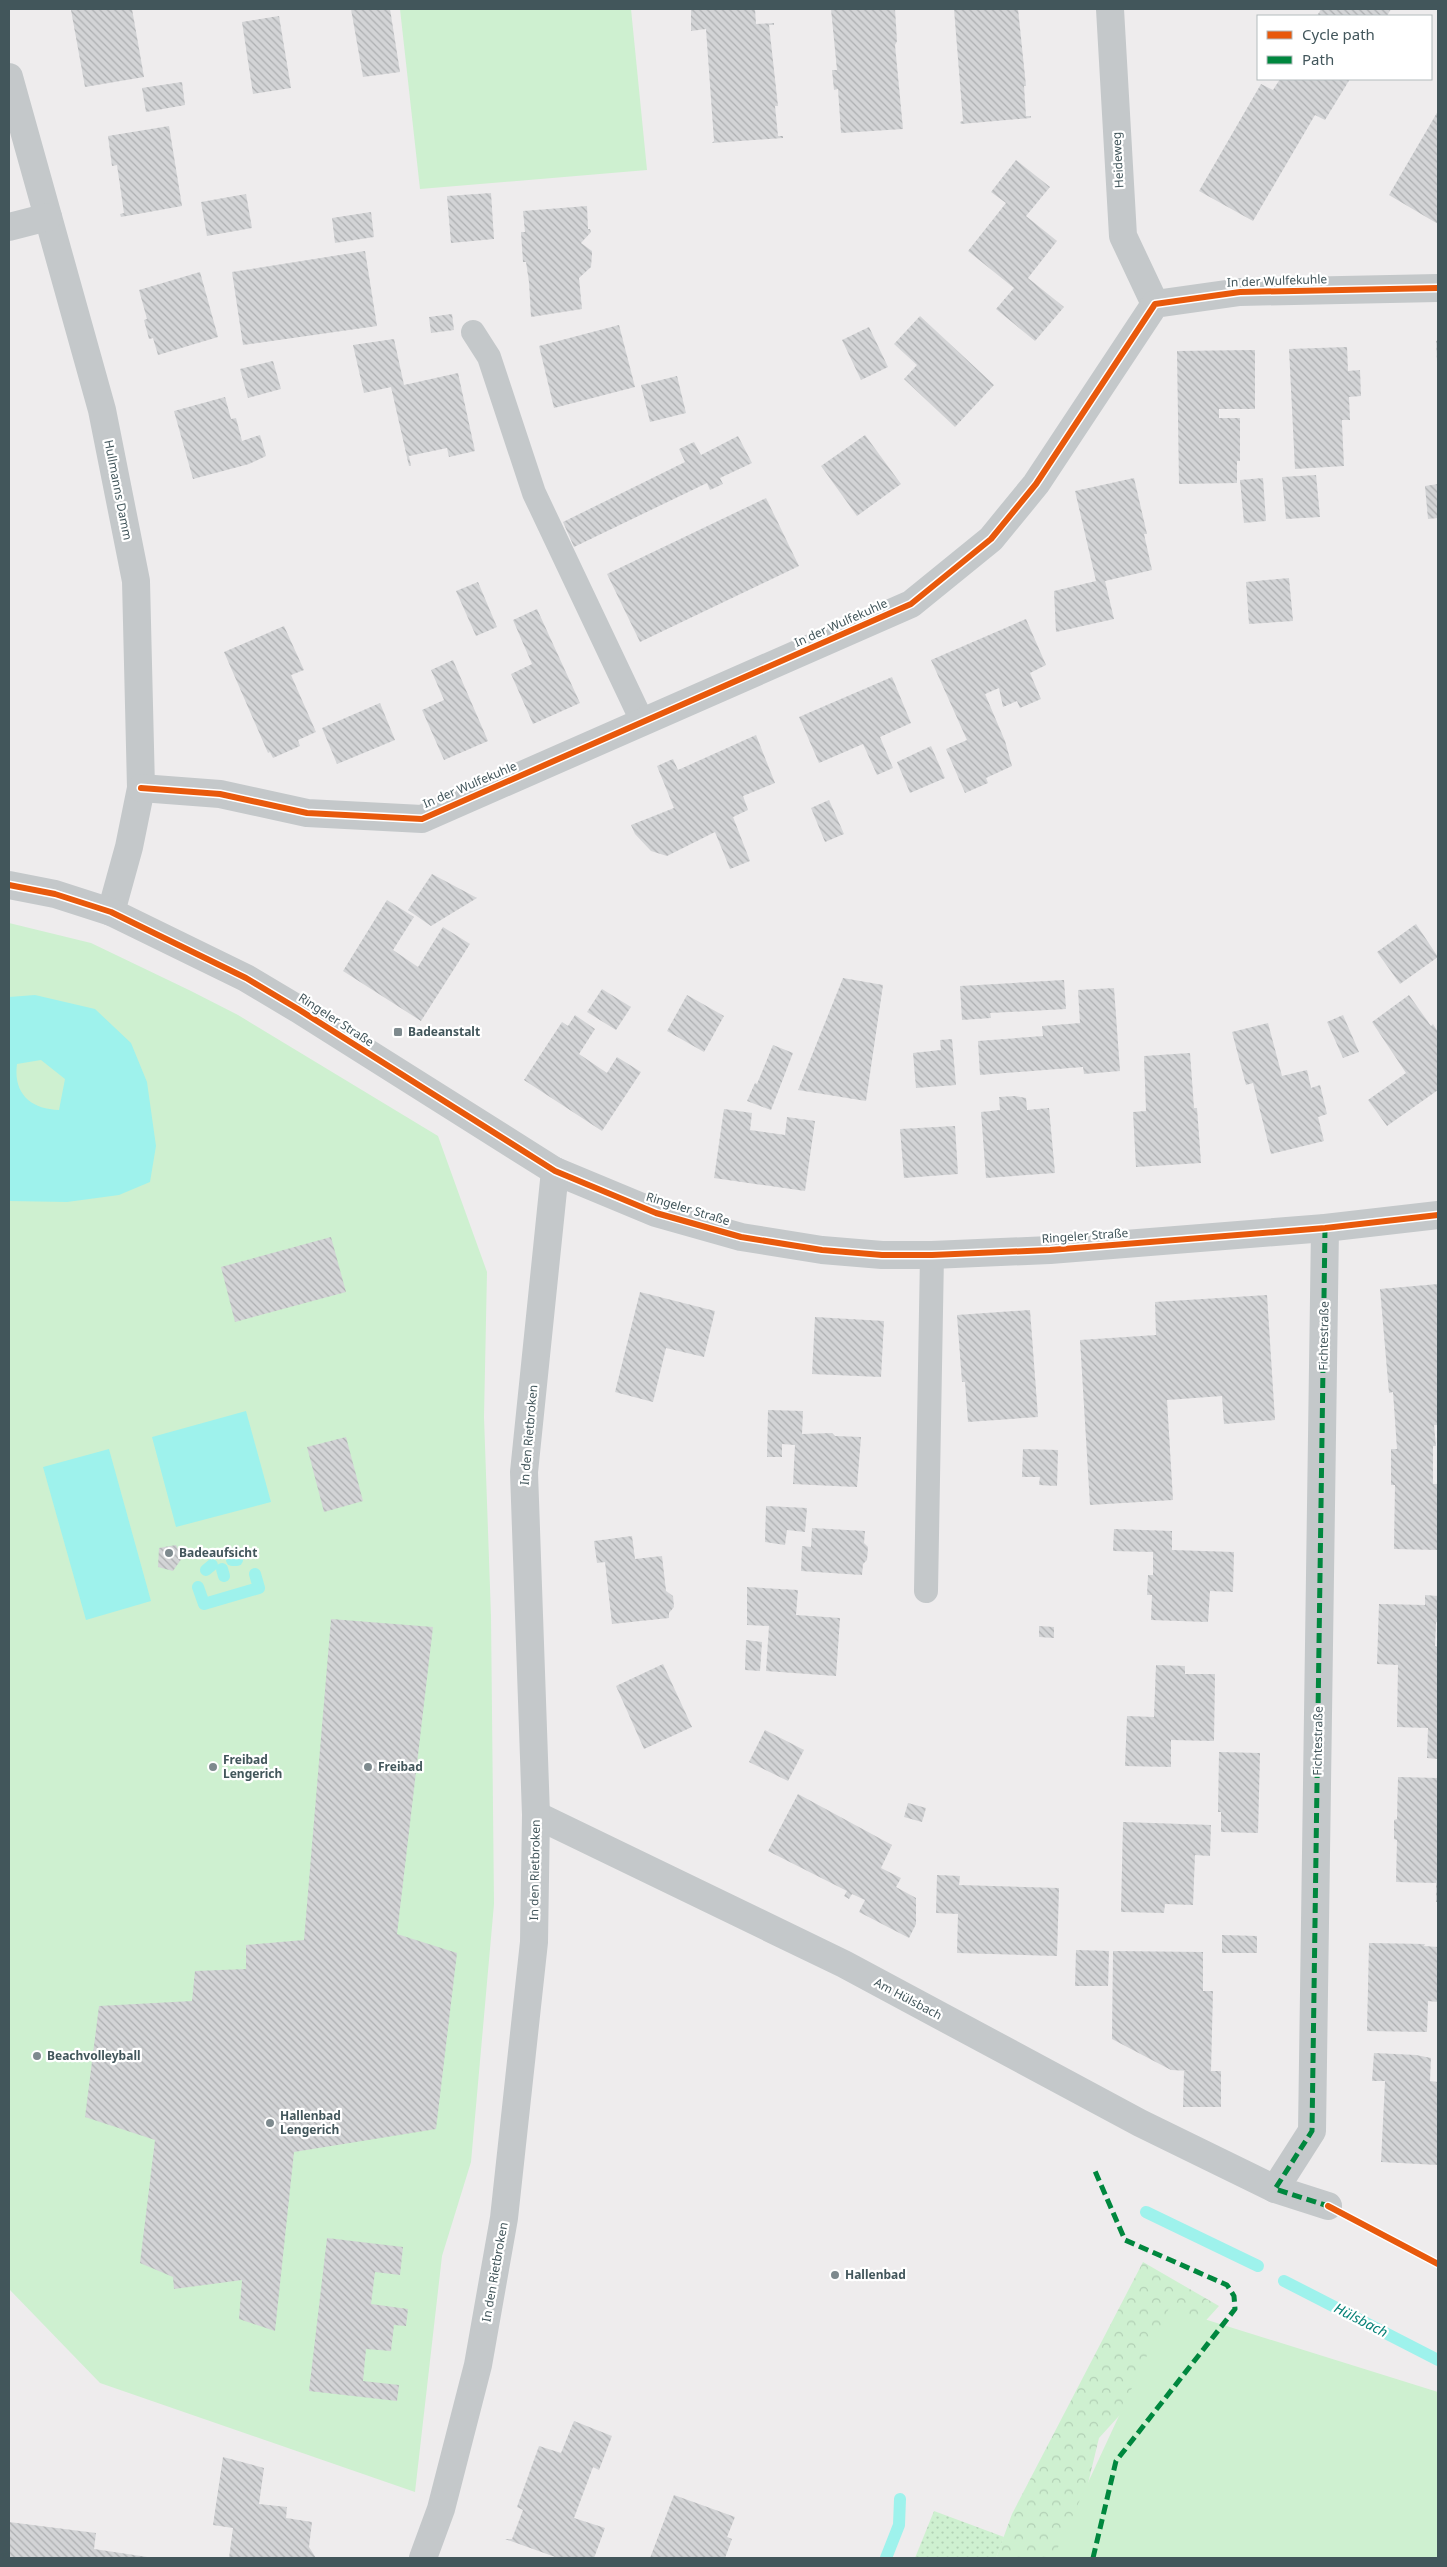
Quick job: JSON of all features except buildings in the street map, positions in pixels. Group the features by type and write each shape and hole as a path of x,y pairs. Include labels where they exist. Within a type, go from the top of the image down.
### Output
{"street":[{"name":"Heideweg","path":"1110,9 1123,236 1155,304"},
{"name":"Hullmanns Damm","path":"9,77 102,410 136,581 141,788 129,848 111,912"},
{"path":"9,227 48,216"},
{"name":"In der Wulfekuhle","path":"141,788 220,794 307,813 422,818 643,723 911,604 991,539 1036,484 1155,304 1240,292 1438,288"},
{"name":"Ringeler Straße","path":"9,885 54,894 111,912 188,948 298,1009 556,1171 656,1213 741,1237 822,1250 882,1255 932,1256 1050,1250 1325,1228 1438,1215"},
{"name":"In den Rietbroken","path":"423,2558 441,2509 478,2365 504,2218 534,1942 536,1815 524,1472 556,1171"},
{"name":"Fichtestraße","path":"1275,2189 1312,2132 1325,1228"},
{"name":"Am Hülsbach","path":"536,1815 844,1964 1140,2123 1275,2189"},
{"path":"1275,2189 1328,2206"}],"lane":[{"path":"472,332 489,357 534,493 643,723"},
{"path":"926,1591 932,1256"}],"green space":[{"path":"400,9 631,9 647,170 420,189"},
{"path":"9,923 91,943 191,991 238,1015 438,1136 487,1272 484,1417 491,1616 494,1904 471,2162 442,2256 415,2492 100,2383 9,2289"},
{"path":"1143,2262 1219,2306 1099,2438 1070,2558 996,2558 1012,2514"},
{"path":"1169,2308 1438,2392 1438,2558 1053,2558"},
{"path":"934,2511 1004,2537 996,2558 915,2558"}],"water":[{"path":"35,995 95,1009 131,1043 147,1082 156,1146 150,1182 119,1195 67,1202 9,1201 9,997","holes":["41,1060 65,1079 59,1110 40,1107 26,1098 21,1091 18,1084 17,1064"]},
{"path":"246,1411 271,1502 176,1527 152,1437"},
{"path":"109,1449 151,1601 86,1620 43,1467"}],"waterway":[{"path":"232,1560 237,1560"},
{"path":"206,1570 212,1565"},
{"path":"222,1569 224,1576"},
{"path":"198,1587 204,1604 259,1588 255,1574"},
{"name":"Hülsbach","path":"1146,2212 1258,2266"},
{"name":"Hülsbach","path":"1284,2281 1438,2360"},
{"path":"886,2558 899,2525 900,2499"}],"marked path":[{"path":"1325,1228 1312,2131 1275,2189 1328,2206"},
{"path":"1093,2558 1116,2461 1235,2309 1234,2296 1227,2285 1125,2240 1095,2171"}],"cycle path":[{"path":"141,788 220,794 307,813 422,819 911,604 991,539 1036,484 1155,304 1240,292 1438,288"},
{"path":"9,885 55,894 111,912 246,978 555,1171 656,1213 741,1237 822,1250 882,1255 932,1255 1050,1250 1325,1228 1438,1215"},
{"path":"1328,2206 1438,2264"}],"place":[{"name":"Badeanstalt","path":"398,1032"},
{"name":"Badeaufsicht","path":"169,1553"},
{"name":"Freibad Lengerich","path":"213,1767"},
{"name":"Freibad","path":"368,1767"},
{"name":"Beachvolleyball","path":"37,2056"},
{"name":"Hallenbad Lengerich","path":"270,2123"},
{"name":"Hallenbad","path":"835,2275"}]}
